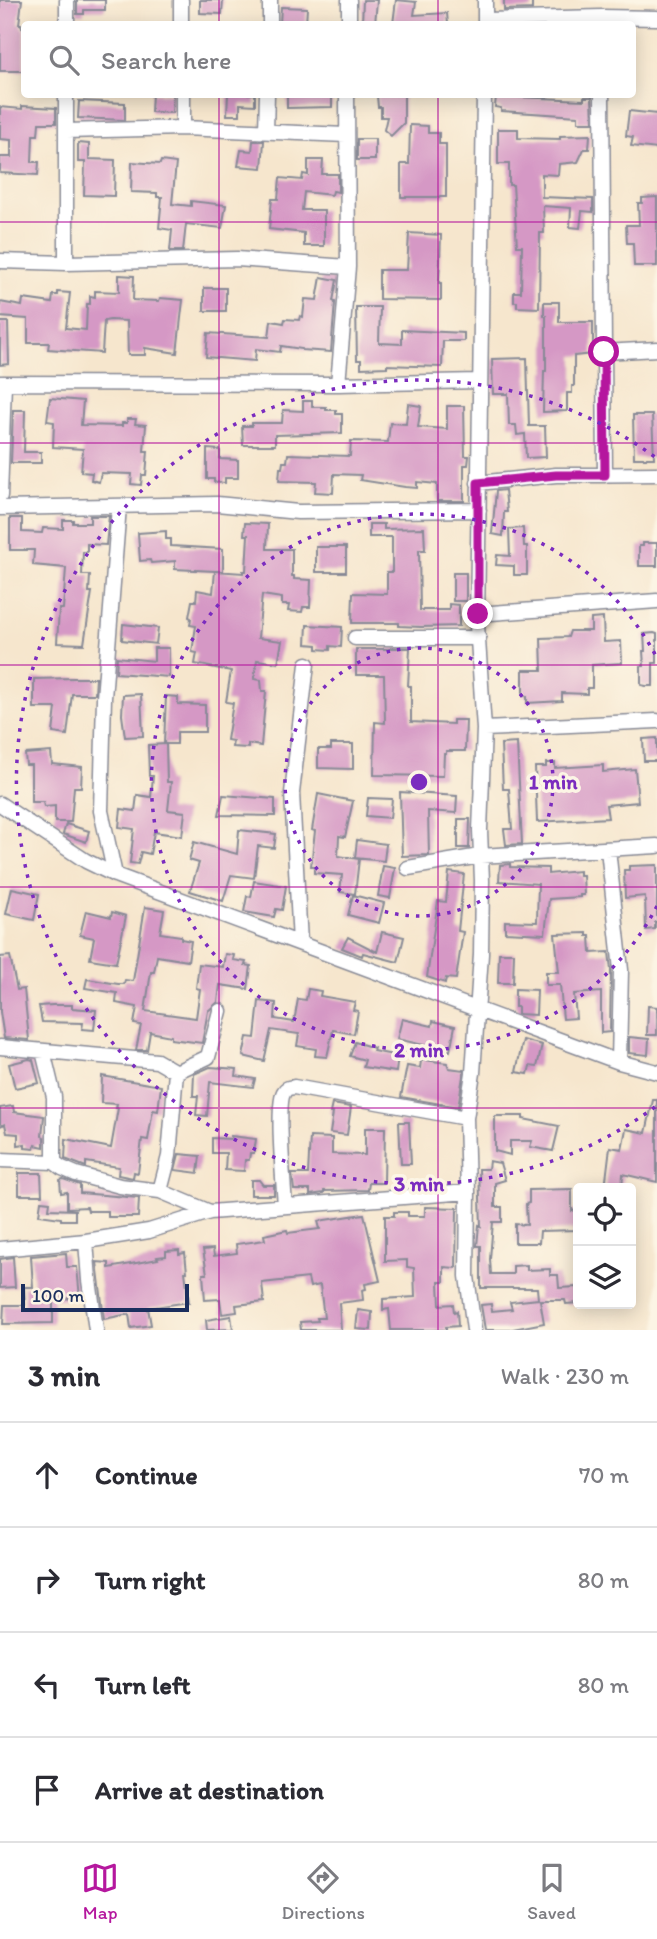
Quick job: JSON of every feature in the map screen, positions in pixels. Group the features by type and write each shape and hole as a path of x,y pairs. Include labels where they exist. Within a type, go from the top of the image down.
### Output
{"street":[{"path":"67,0 67,21"},
{"path":"181,0 181,21"},
{"path":"270,0 270,21"},
{"path":"349,0 349,21"},
{"path":"485,0 485,21"},
{"path":"602,21 657,18"},
{"path":"66,98 66,263"},
{"path":"183,98 183,128"},
{"path":"266,131 267,98"},
{"path":"338,384 348,267 347,98"},
{"path":"474,1330 467,1276 466,1118 479,1011 482,881 481,764 484,729 478,614 478,483 484,98"},
{"path":"601,98 605,475"},
{"path":"66,131 183,128 346,135"},
{"path":"0,261 66,263 237,259 348,267"},
{"path":"604,352 657,349"},
{"path":"0,496 2,383 338,384 479,381"},
{"path":"478,483 556,475 657,474"},
{"path":"0,508 217,505 298,512 479,510"},
{"path":"116,876 101,811 104,698 118,506"},
{"path":"478,614 657,601"},
{"path":"355,638 479,638"},
{"path":"300,943 292,793 307,664"},
{"path":"484,729 657,721"},
{"path":"0,804 86,861 116,876 619,1062 657,1072"},
{"path":"408,867 480,856 657,846"},
{"path":"608,849 621,970 619,1062"},
{"path":"176,1072 208,1057 220,1011"},
{"path":"0,1047 157,1061 176,1072"},
{"path":"43,1051 54,1097 54,1162"},
{"path":"160,1191 169,1156 176,1072"},
{"path":"285,1206 281,1149 282,1096 289,1088 466,1118"},
{"path":"0,1160 54,1162 76,1174 120,1186 160,1191 210,1212"},
{"path":"0,1249 86,1241 149,1231 210,1212 468,1192"},
{"path":"86,1241 96,1330"}],"building":[{"path":"0,0 22,0 19,24 21,71 0,71"},
{"path":"77,0 105,0 105,10 84,10 84,14 77,14"},
{"path":"200,0 223,0 222,14 200,13"},
{"path":"363,0 377,0 375,21 362,21"},
{"path":"396,0 416,2 414,15 447,13 448,21 393,21"},
{"path":"504,0 532,1 532,9 504,10"},
{"path":"281,7 307,8 306,21 280,21"},
{"path":"152,98 173,98 172,113 151,112"},
{"path":"228,98 255,98 255,105 240,104 240,115 227,115"},
{"path":"287,98 332,98 332,107 287,108"},
{"path":"377,98 404,98 404,123 391,136 384,130 387,117 381,117 381,107 378,107"},
{"path":"496,98 592,98 593,122 578,122 578,116 501,111 501,108 495,107"},
{"path":"79,101 125,103 125,120 78,118"},
{"path":"22,106 56,108 56,123 39,123 38,135 33,135 32,162 39,162 38,175 0,173 0,157 11,157 11,140 0,139 0,107 22,109"},
{"path":"629,111 657,114 657,149 631,146 633,137 626,136"},
{"path":"410,125 428,126 428,133 439,133 439,144 446,144 446,197 401,197 401,164 409,164"},
{"path":"498,129 518,129 518,138 560,139 560,136 590,135 589,149 584,149 578,162 559,164 558,175 542,174 542,197 593,199 593,212 582,211 580,228 570,227 571,208 543,206 539,308 517,307 517,302 514,302 514,292 521,292 522,246 517,246 509,164 498,164"},
{"path":"357,139 375,139 375,160 357,160"},
{"path":"253,141 264,141 262,168 238,166 241,150 252,151"},
{"path":"78,143 89,144 89,159 115,160 114,196 84,195 85,162 78,162"},
{"path":"308,160 323,160 322,174 338,174 338,192 333,191 332,195 304,192 302,210 324,210 324,246 304,246 304,233 269,229 272,199 278,199 280,178 302,180 303,174 308,175"},
{"path":"161,161 176,163 172,204 191,206 191,201 226,205 222,228 186,224 183,251 170,251 172,230 159,228 162,197 157,197 157,193 131,192 132,162 160,164"},
{"path":"657,197 657,266 634,266 633,243 627,243 626,225 639,225 638,203 642,203 642,198"},
{"path":"409,233 441,235 441,300 379,299 379,270 407,270"},
{"path":"119,275 134,276 133,300 183,300 177,353 145,348 145,355 128,355 127,321 110,320 104,321 102,353 48,349 49,343 28,343 28,319 0,317 0,302 22,306 23,299 52,303 53,295 58,295 58,292 70,293 66,328 86,330 90,296 95,297 95,291 119,292"},
{"path":"321,277 337,280 333,301 331,352 281,346 280,352 256,349 255,361 206,357 208,333 269,337 271,321 284,323 285,319 299,320 300,316 303,317 305,299 317,300"},
{"path":"204,288 226,288 226,311 204,311"},
{"path":"544,302 559,302 559,322 593,322 593,354 574,356 574,386 572,393 567,393 567,411 543,412 546,371"},
{"path":"356,307 380,307 379,343 402,344 402,330 464,333 464,341 443,341 442,367 387,365 361,368 361,360 357,360"},
{"path":"0,322 8,322 9,364 0,365"},
{"path":"527,358 529,426 545,426 546,457 526,458 525,434 517,435 516,425 509,425 508,394 493,394 492,359"},
{"path":"50,398 83,401 81,425 122,426 122,423 127,423 127,419 136,419 135,424 146,425 146,475 142,475 141,485 131,484 132,474 101,473 99,482 91,480 92,473 81,472 83,449 53,447 54,422 47,421"},
{"path":"303,401 312,401 312,407 326,407 326,410 336,410 336,414 342,414 342,433 275,435 275,445 243,445 242,426 252,426 252,423 282,423 283,410 303,411"},
{"path":"408,404 421,406 418,427 447,429 447,406 464,406 465,456 469,456 468,465 464,465 464,501 437,501 437,484 417,482 417,488 405,487 360,480 361,475 334,474 333,493 315,492 316,482 279,481 280,468 283,462 287,462 288,454 350,456 351,441 388,442 390,423 406,424"},
{"path":"13,410 25,410 24,452 41,452 41,463 11,463"},
{"path":"633,415 652,415 654,458 634,458"},
{"path":"207,449 220,450 220,459 238,460 238,478 225,478 225,483 207,479"},
{"path":"505,490 507,512 504,512 503,536 492,534 496,491"},
{"path":"90,516 109,516 106,545 87,544 87,552 83,552 82,575 90,575 89,592 92,592 84,644 57,643 66,568 33,565 34,550 10,550 10,518 22,518 22,532 42,533 43,528 63,529 63,520 90,523"},
{"path":"245,523 268,524 267,549 292,549 292,576 294,579 311,580 310,607 303,607 302,612 288,611 289,605 282,605 282,598 262,595 258,638 282,641 278,663 257,660 254,679 261,680 262,691 266,691 261,746 248,744 248,748 232,747 233,741 227,740 233,703 226,702 231,671 195,664 197,653 192,652 196,626 190,625 189,617 192,601 196,601 197,590 213,593 215,571 246,571 248,535 244,535"},
{"path":"369,524 384,524 384,529 424,528 425,550 419,550 420,610 449,610 449,604 459,605 459,626 352,623 353,593 387,594 387,572 392,572 392,537 369,537"},
{"path":"523,528 524,546 527,546 527,575 514,575 514,566 496,565 497,555 510,556 509,529"},
{"path":"166,531 166,539 171,539 171,546 223,549 223,571 175,569 175,561 140,561 138,533"},
{"path":"643,543 657,543 657,566 639,566 639,546 643,546"},
{"path":"316,547 346,547 346,572 316,572"},
{"path":"453,573 466,573 466,601 453,601"},
{"path":"603,618 604,642 621,641 622,663 592,665 592,688 587,688 587,694 562,693 562,701 527,703 527,696 523,696 523,670 542,670 541,638 568,637 570,631 591,631 591,619"},
{"path":"123,624 158,628 156,644 122,640"},
{"path":"307,625 342,627 341,647 317,649 317,645 306,644"},
{"path":"644,634 657,634 657,663 653,663 653,686 641,685"},
{"path":"154,648 169,648 169,677 116,673 117,657 154,661"},
{"path":"410,648 408,686 411,686 411,722 453,724 453,720 466,720 465,751 446,751 443,776 374,775 375,722 385,723 384,675 356,675 356,649"},
{"path":"96,678 95,694 72,694 67,735 53,733 56,708 34,708 34,679"},
{"path":"141,694 143,736 125,737 123,695"},
{"path":"166,696 178,697 178,704 205,705 205,732 177,732 177,744 164,744"},
{"path":"657,738 657,761 644,761 643,739"},
{"path":"517,743 522,844 506,845 504,829 512,829 509,789 503,789 501,744"},
{"path":"166,744 167,782 171,782 168,810 185,812 182,836 154,832 150,854 141,852 138,864 130,863 134,829 119,827 121,809 135,811 137,795 151,797 153,776 149,776 148,745"},
{"path":"331,744 353,744 353,769 318,768 318,749 331,749"},
{"path":"51,752 52,764 82,767 81,787 74,787 71,822 55,822 55,806 44,807 43,802 31,802 31,765 26,765 25,754"},
{"path":"546,763 555,763 555,768 603,765 603,772 635,769 638,802 606,805 608,818 537,822 535,767 546,767"},
{"path":"400,792 457,796 456,813 428,811 429,855 402,856"},
{"path":"318,794 353,801 345,837 339,836 338,856 359,859 355,894 340,892 342,875 314,873 314,866 311,866 315,831 312,830"},
{"path":"223,795 275,799 275,816 219,815"},
{"path":"368,798 392,799 390,818 366,816"},
{"path":"458,819 470,819 469,848 458,848"},
{"path":"66,824 89,831 86,842 63,834"},
{"path":"239,830 276,834 274,848 258,846 254,878 231,875 223,901 190,891 199,863 189,860 194,842 237,854"},
{"path":"357,840 386,844 384,861 355,858"},
{"path":"510,864 510,867 548,868 548,874 579,871 579,875 583,875 584,895 549,899 545,934 505,932 505,921 537,922 538,884 499,881 500,865"},
{"path":"657,865 657,922 655,929 646,930 645,896 625,898 624,870 629,870 629,866"},
{"path":"383,866 395,868 390,898 378,896"},
{"path":"449,872 464,874 458,931 463,932 456,979 446,978 445,983 427,977 438,901 446,902"},
{"path":"254,881 286,886 282,910 276,909 274,917 244,912"},
{"path":"12,888 39,894 34,920 6,914"},
{"path":"353,895 384,903 379,923 348,915"},
{"path":"145,907 164,910 160,933 181,936 181,939 191,941 188,961 157,956 154,972 151,972 145,1011 196,1018 200,989 196,988 199,964 223,967 225,954 234,955 233,960 246,962 245,965 251,966 248,989 220,985 218,1002 208,1011 202,1043 171,1039 171,1036 150,1032 147,1050 136,1050 141,1025 134,1024 137,1007 116,1003 117,993 85,988 87,979 118,984 124,984 125,980 133,981"},
{"path":"86,911 111,917 112,912 126,916 116,963 90,959 94,938 80,935"},
{"path":"382,932 404,937 398,962 363,953 362,956 342,948 348,937 377,952"},
{"path":"587,933 587,936 590,936 591,953 609,952 610,1032 601,1033 601,992 574,994 576,1018 563,1019 560,985 546,985 546,972 559,972 555,934"},
{"path":"499,953 514,953 513,983 498,983"},
{"path":"10,956 17,990 24,989 29,1040 4,1038 0,1012 0,957"},
{"path":"308,989 321,991 320,996 355,1002 353,1010 358,1011 354,1034 333,1030 327,1057 315,1056 316,1049 297,1046 299,1034 271,1030 264,1061 243,1056 247,1037 255,1038 259,1001 276,1003 275,1019 294,1022 298,999 306,1000"},
{"path":"515,989 537,990 536,1015 518,1014 518,1007 515,1007"},
{"path":"72,1005 72,1008 96,1010 94,1030 82,1029 83,1023 42,1022 39,1006"},
{"path":"648,1006 657,1007 657,1035 647,1035"},
{"path":"402,1019 432,1026 433,1021 455,1026 450,1051 397,1039"},
{"path":"629,1037 649,1039 648,1055 629,1053"},
{"path":"523,1040 542,1045 537,1067 530,1066 528,1074 516,1072"},
{"path":"355,1042 374,1048 373,1051 398,1056 396,1072 363,1067 365,1060 350,1056"},
{"path":"33,1060 39,1083 15,1088 9,1064"},
{"path":"421,1061 447,1063 449,1068 464,1070 458,1107 401,1097 407,1066 420,1068"},
{"path":"210,1067 237,1069 236,1076 255,1079 253,1087 210,1082 207,1116 196,1115 198,1096 193,1096 194,1074"},
{"path":"102,1076 161,1086 158,1111 153,1110 148,1140 142,1139 138,1173 134,1172 133,1178 118,1175 119,1167 86,1162 86,1167 65,1159 66,1139 111,1148 118,1108 117,1104 101,1103"},
{"path":"653,1100 657,1100 657,1182 623,1174 622,1183 606,1183 610,1147 622,1149 626,1129 646,1133"},
{"path":"332,1104 351,1107 347,1135 330,1133"},
{"path":"13,1106 14,1112 44,1116 44,1147 35,1145 34,1149 25,1148 25,1144 18,1145 18,1134 7,1133 5,1124 0,1126 0,1108"},
{"path":"495,1116 523,1116 523,1119 559,1126 553,1151 530,1147 532,1141 510,1141 510,1155 495,1151"},
{"path":"399,1122 409,1122 411,1164 401,1164"},
{"path":"365,1128 385,1128 384,1183 369,1183 368,1190 324,1191 310,1195 310,1190 294,1190 292,1174 308,1174 310,1137 332,1138 332,1154 365,1155"},
{"path":"231,1136 256,1139 254,1153 250,1153 249,1160 245,1160 244,1171 225,1170 226,1153 212,1153 212,1138 231,1139"},
{"path":"179,1154 200,1156 198,1173 175,1170"},
{"path":"489,1161 500,1163 505,1180 495,1183 495,1207 502,1207 502,1222 493,1222 491,1274 513,1274 513,1266 527,1265 527,1270 550,1269 550,1275 558,1275 559,1288 573,1287 573,1303 566,1304 565,1300 540,1300 544,1323 508,1330 485,1330 481,1305 491,1304 492,1311 512,1309 510,1302 538,1299 537,1288 481,1288 481,1246 477,1246 479,1225 481,1226 479,1169 488,1169"},
{"path":"19,1173 41,1173 42,1195 19,1195"},
{"path":"60,1180 80,1185 80,1193 139,1198 138,1217 108,1217 108,1211 88,1211 87,1207 67,1208 67,1192 61,1193"},
{"path":"251,1180 259,1180 263,1185 274,1185 274,1195 251,1195"},
{"path":"572,1189 573,1230 540,1231 539,1243 515,1243 515,1224 527,1225 526,1204 529,1203 529,1190"},
{"path":"41,1201 50,1202 49,1209 75,1210 75,1220 39,1215"},
{"path":"425,1207 457,1208 456,1268 444,1267 444,1282 439,1282 440,1305 453,1304 454,1312 457,1311 458,1326 446,1327 446,1330 391,1330 389,1309 383,1310 383,1299 415,1297 414,1268 407,1267 407,1260 385,1261 385,1216 394,1216 394,1212 408,1212 408,1216 425,1216"},
{"path":"364,1214 380,1281 365,1284 366,1289 362,1290 363,1300 339,1303 341,1330 301,1330 300,1322 324,1318 320,1285 310,1287 308,1278 262,1283 264,1302 236,1305 237,1312 222,1314 220,1299 205,1300 203,1274 207,1274 203,1250 213,1249 214,1256 237,1253 236,1244 265,1240 264,1235 287,1230 288,1233 320,1229 318,1221"},
{"path":"179,1250 179,1254 185,1253 189,1302 148,1308 151,1325 131,1328 129,1314 104,1319 97,1262 109,1263 109,1268 158,1259 157,1257 166,1256 166,1251"},
{"path":"66,1253 67,1267 77,1267 80,1298 53,1299 53,1323 3,1324 4,1305 25,1305 24,1287 33,1287 31,1256"},
{"path":"13,1257 15,1287 0,1288 0,1259"},
{"path":"358,1310 372,1312 371,1330 356,1329"},
{"path":"231,1316 233,1329 207,1330 206,1320"}],"route":[{"path":"478,614 478,483 556,475 605,475 604,352"}]}
